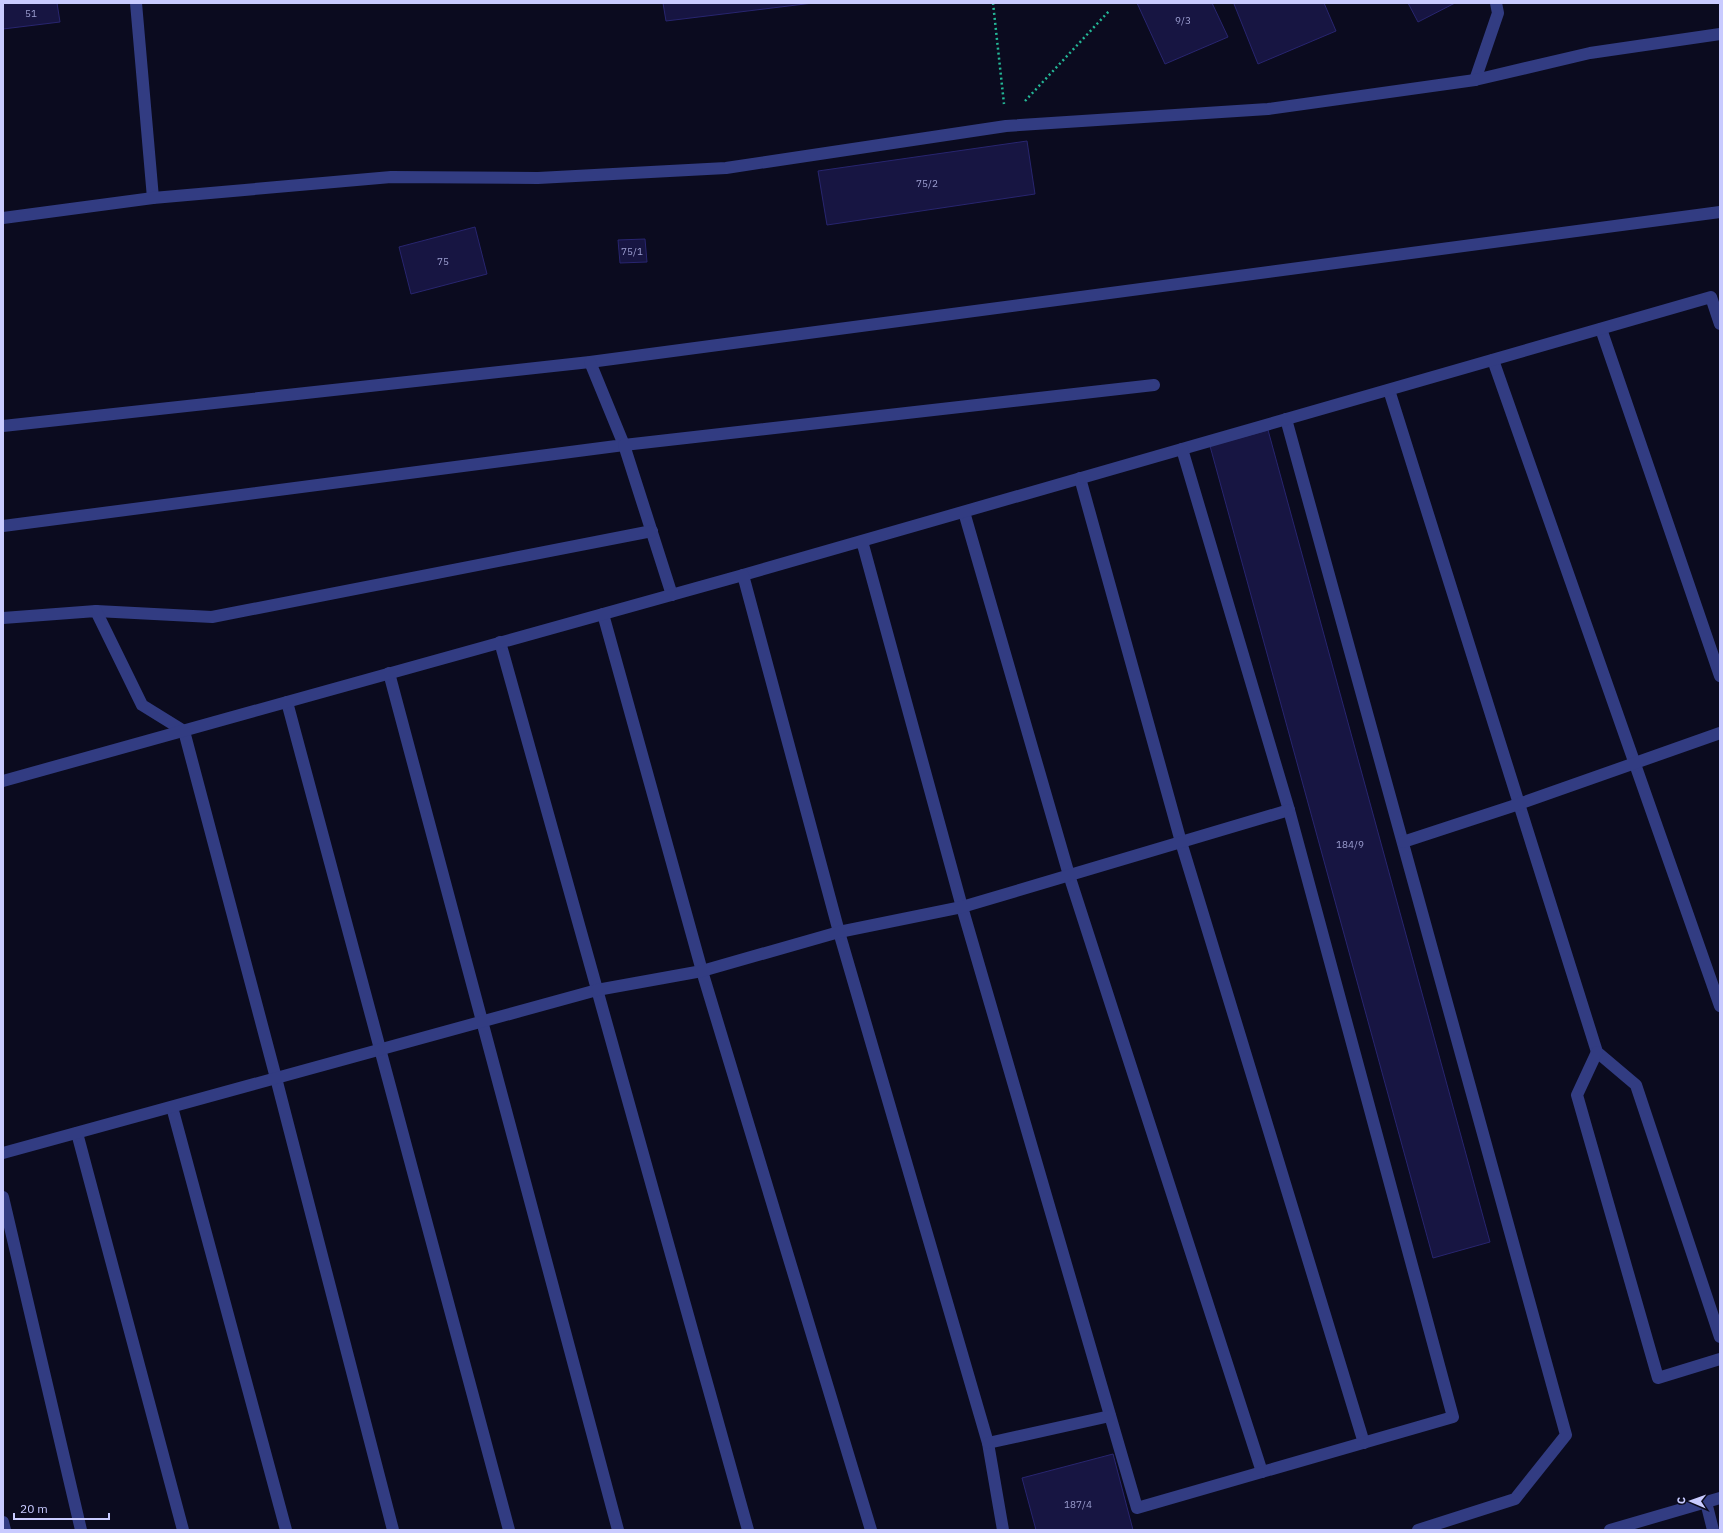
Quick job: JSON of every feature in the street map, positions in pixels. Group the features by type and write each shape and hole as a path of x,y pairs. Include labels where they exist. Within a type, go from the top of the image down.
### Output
{"lane":[{"path":"136,3 153,198"},
{"path":"1475,80 1498,13 1496,3"},
{"path":"3,218 153,198 390,177 538,178 726,168 1006,126 1268,109 1475,80 1590,53 1720,34"},
{"path":"3,426 590,362 1720,212"},
{"path":"3,781 862,541 1711,297 1720,324"},
{"path":"1601,329 1720,676"},
{"path":"1493,360 1720,1006"},
{"path":"590,362 624,444 672,594"},
{"path":"3,526 624,444 1154,385"},
{"path":"1389,390 1597,1052 1636,1085 1720,1337"},
{"path":"1286,419 1566,1435 1515,1499 1418,1530"},
{"path":"862,541 962,907 1137,1508 1364,1443 1454,1417 1289,810 1182,449"},
{"path":"1080,478 1181,842 1364,1443"},
{"path":"964,512 1069,875 1262,1472"},
{"path":"3,618 96,612 212,617 652,531"},
{"path":"744,574 839,932 988,1443 1002,1530"},
{"path":"96,612 142,705 184,731 393,1530"},
{"path":"603,614 702,971 871,1530"},
{"path":"500,642 748,1530"},
{"path":"389,673 618,1530"},
{"path":"287,702 509,1530"},
{"path":"1403,842 1519,804 1720,733"},
{"path":"3,1153 597,990 702,971 839,932 962,907 1289,810"},
{"path":"1597,1052 1577,1095 1658,1378 1720,1359"},
{"path":"172,1107 286,1530"},
{"path":"77,1133 183,1530"},
{"path":"3,1197 81,1530"},
{"path":"988,1443 1110,1416"},
{"path":"1610,1530 1720,1498"},
{"path":"1706,1502 1713,1530"},
{"path":"3,1522 4,1530"}],"path":[{"path":"993,3 1006,126"},
{"path":"1006,126 1030,95 1110,10"}],"building":[{"path":"3,3 57,3 60,22 3,29"},
{"path":"663,3 813,3 666,21"},
{"path":"1137,3 1212,3 1228,37 1165,64"},
{"path":"1324,3 1336,31 1258,64 1234,4"},
{"path":"1408,3 1455,3 1418,22"},
{"path":"1027,141 1035,194 827,225 818,171"},
{"path":"475,227 487,274 411,294 399,247"},
{"path":"645,239 647,262 620,263 618,240"},
{"path":"1268,430 1490,1242 1433,1258 1210,446"},
{"path":"1113,1454 1133,1530 1036,1530 1022,1478"}]}
